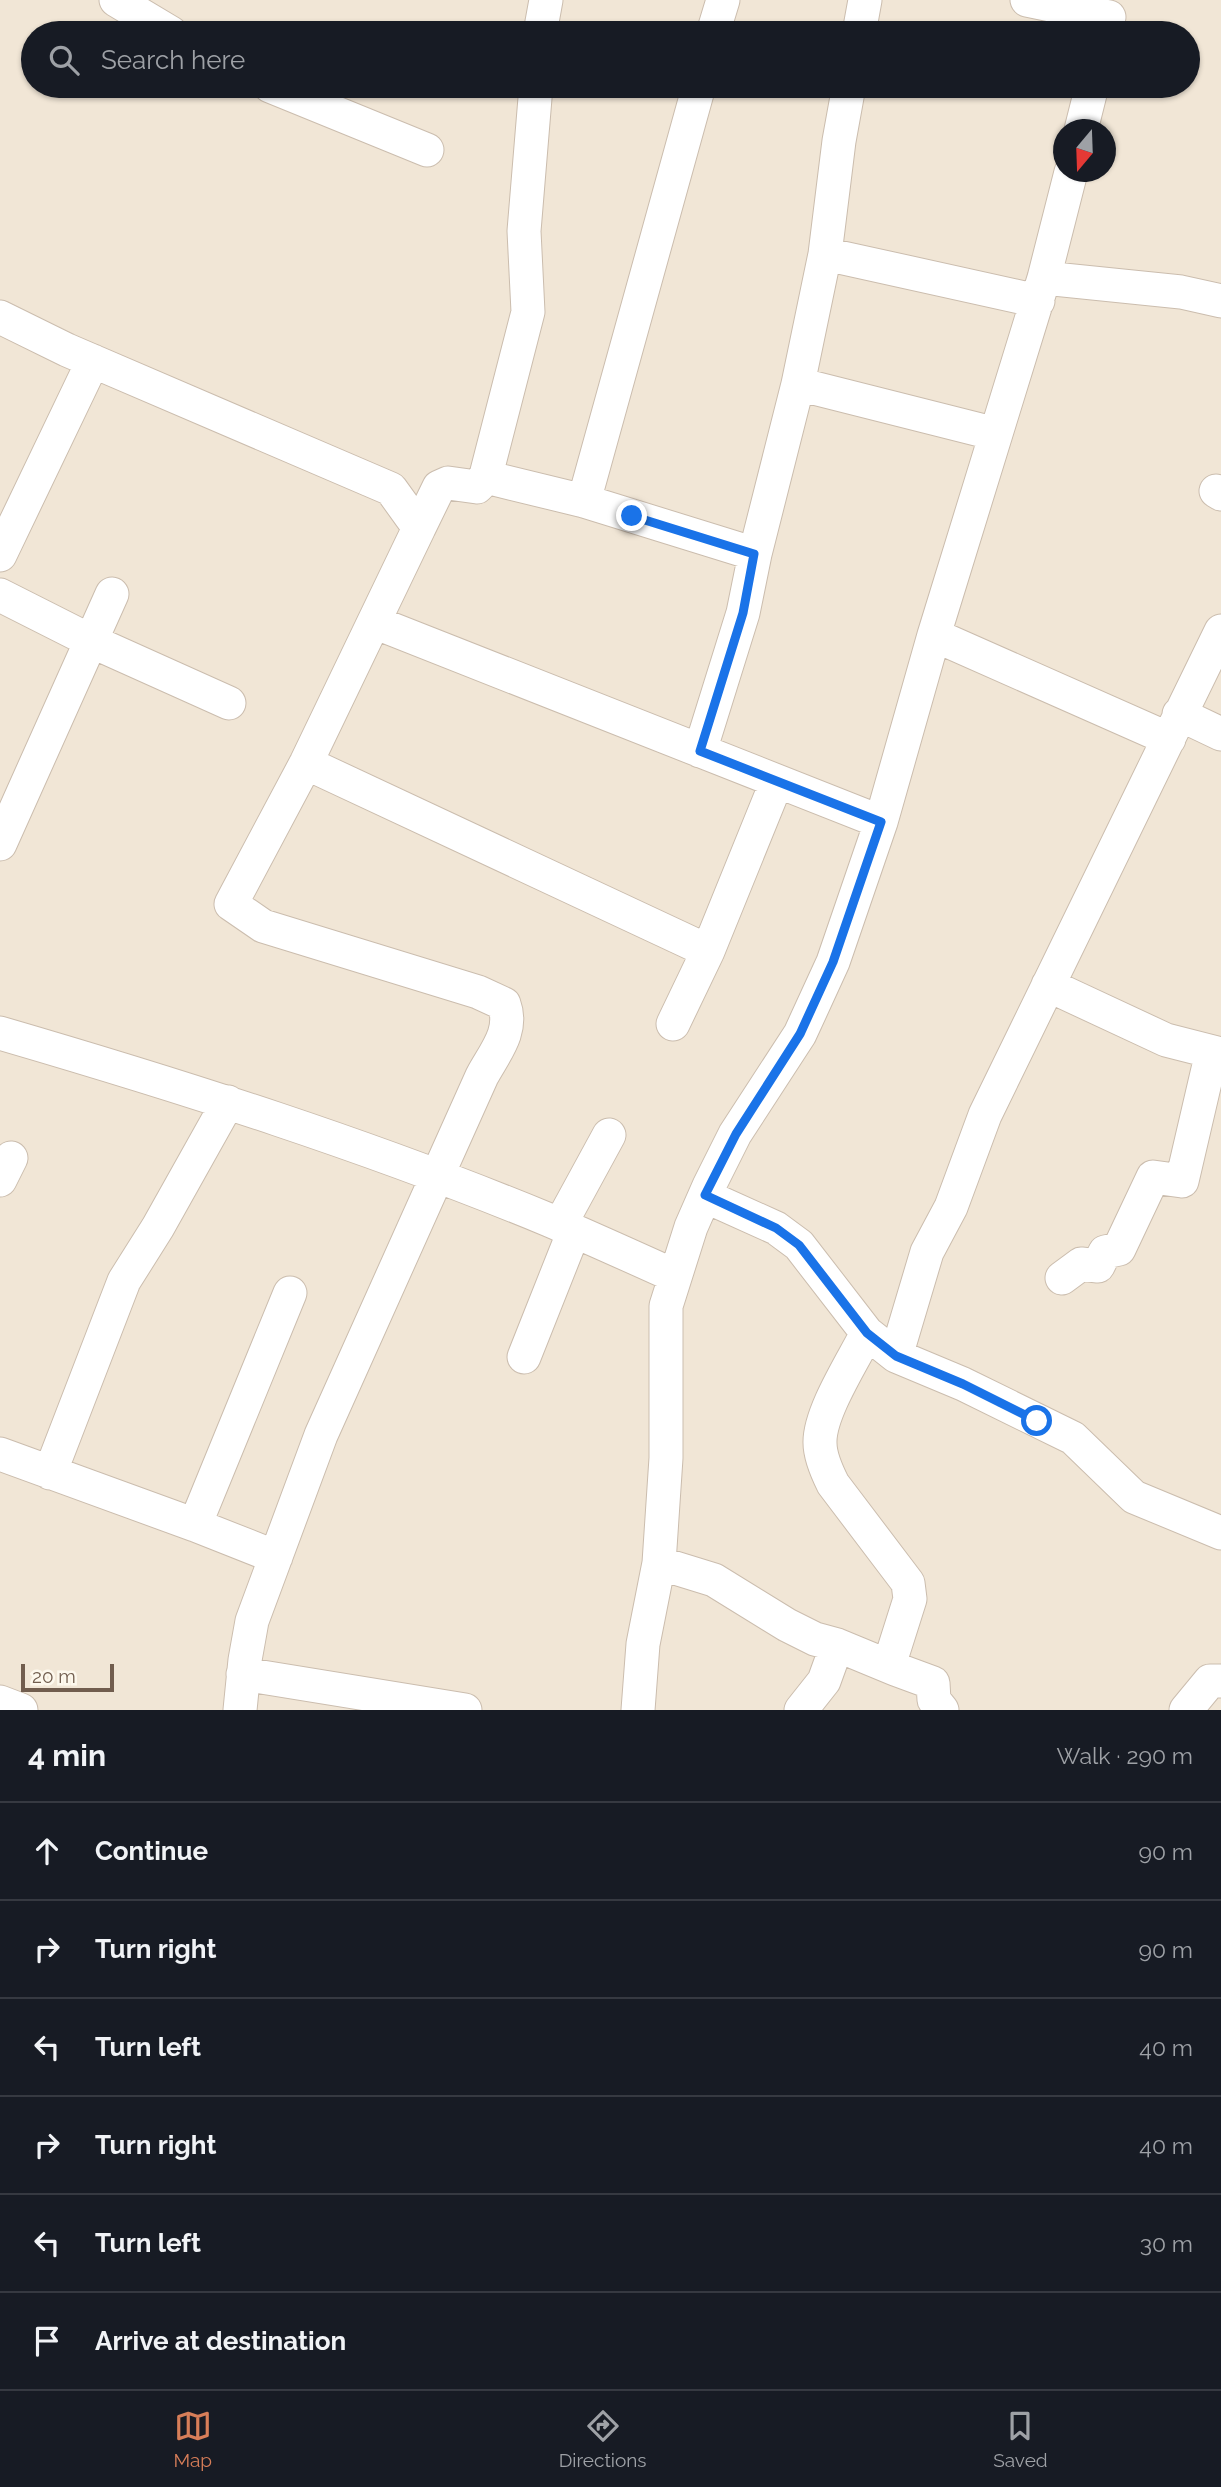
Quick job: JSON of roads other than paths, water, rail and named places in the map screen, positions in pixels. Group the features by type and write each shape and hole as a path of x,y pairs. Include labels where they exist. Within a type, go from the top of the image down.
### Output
{"street":[{"path":"116,0 166,19"},
{"path":"542,21 546,0"},
{"path":"717,21 723,0"},
{"path":"861,21 865,0"},
{"path":"1027,0 1108,17"},
{"path":"299,98 427,150"},
{"path":"240,1710 252,1621 321,1435 482,1076 508,1028 508,1015 504,1004 478,992 263,926 231,904 306,763 439,486 448,483 477,487 485,479 528,312 524,231 535,98"},
{"path":"584,501 696,98"},
{"path":"700,751 743,613 754,554 798,384 825,254 847,98"},
{"path":"1084,119 1089,98"},
{"path":"638,1710 643,1644 659,1563 666,1458 666,1306 691,1227 705,1195 736,1134 800,1034 833,962 881,822 934,635 1041,290 1068,182"},
{"path":"825,254 1041,290 1181,292 1221,301"},
{"path":"0,317 93,361 391,489 419,528"},
{"path":"0,555 93,361"},
{"path":"798,384 996,434"},
{"path":"485,479 495,479 584,501 754,554"},
{"path":"0,844 112,594"},
{"path":"0,595 91,641 229,703"},
{"path":"374,622 881,822"},
{"path":"896,1356 927,1252 951,1207 985,1115 1221,631"},
{"path":"934,635 1174,726 1221,734"},
{"path":"306,763 708,951"},
{"path":"673,1024 708,951 777,781"},
{"path":"1048,985 1166,1040 1216,1053 1182,1181 1153,1177 1119,1249 1105,1252 1098,1266 1081,1264 1062,1278"},
{"path":"0,1033 158,1079 437,1176 568,1228 676,1276"},
{"path":"50,1473 124,1281 158,1227 228,1102"},
{"path":"524,1357 568,1228 609,1135"},
{"path":"705,1195 776,1228 799,1245 867,1333 896,1356 963,1384 1073,1438 1134,1497 1221,1533"},
{"path":"195,1525 289,1293"},
{"path":"867,1333 823,1420 820,1443 825,1469 832,1484 908,1583 910,1599 891,1659 895,1669"},
{"path":"0,1454 276,1557"},
{"path":"659,1563 714,1580 787,1625 816,1639 933,1683 934,1700 942,1710"},
{"path":"801,1710 824,1681 837,1645"},
{"path":"243,1674 465,1710"},
{"path":"1186,1710 1210,1681 1221,1681"},
{"path":"0,1702 21,1710"}]}
